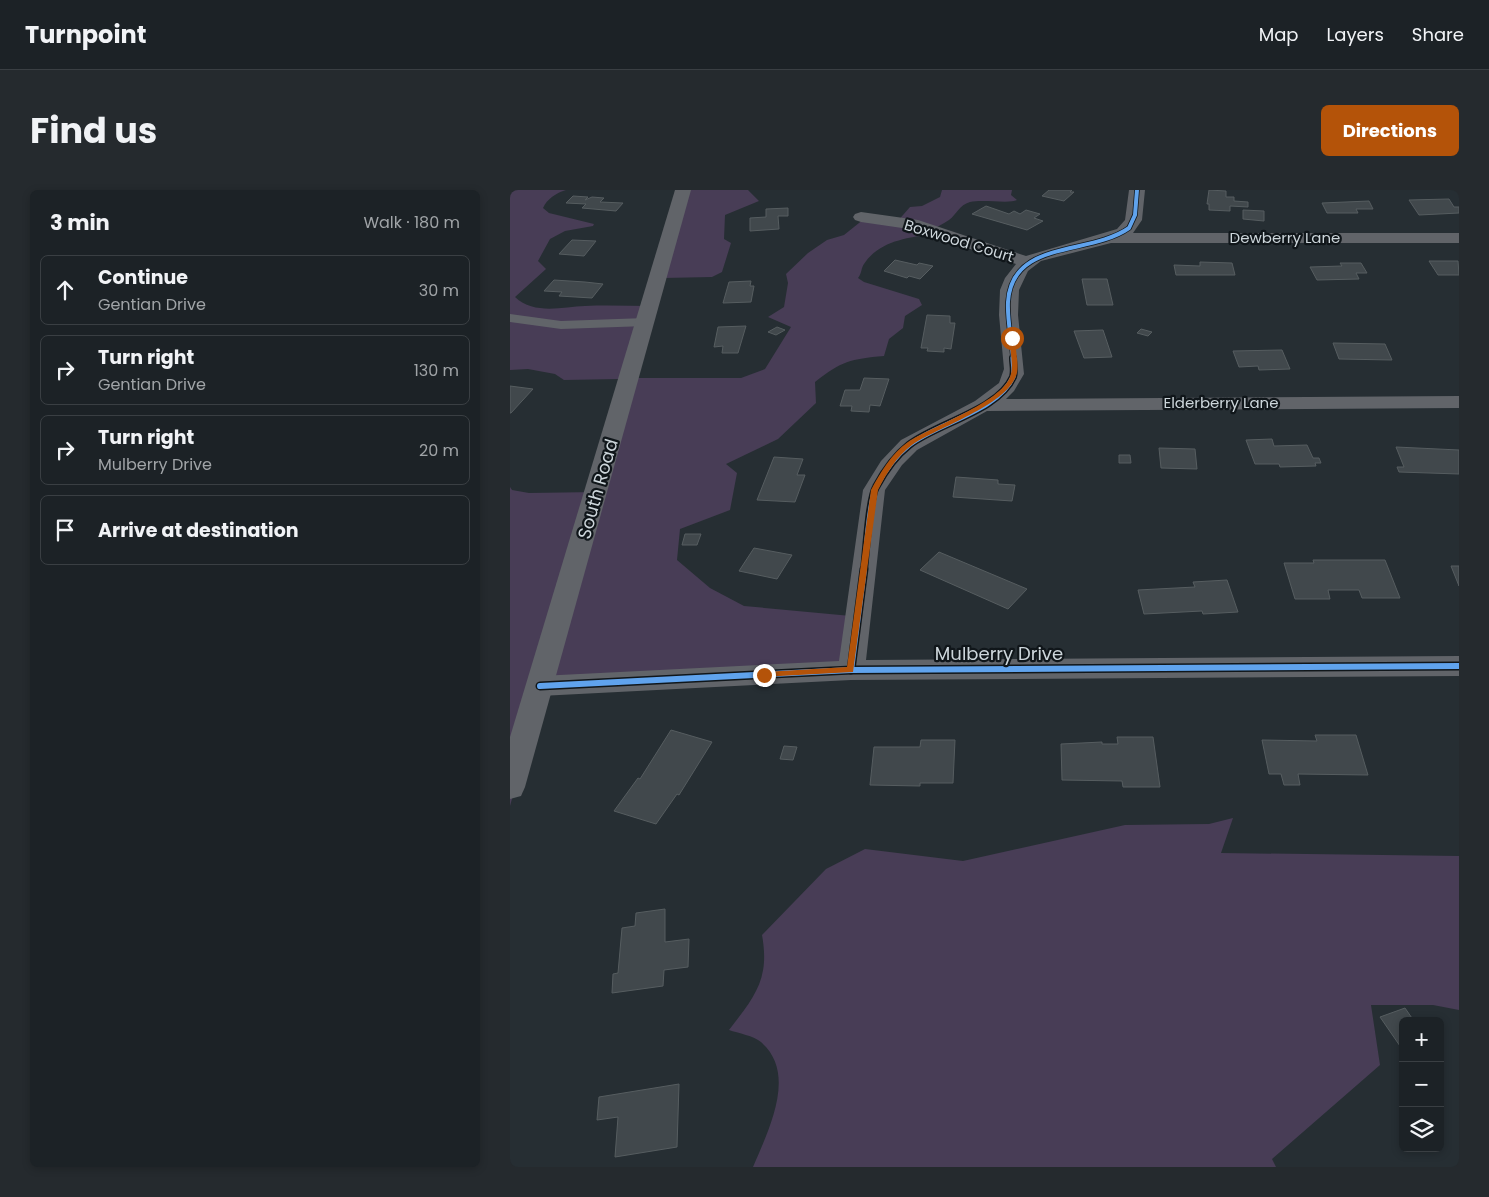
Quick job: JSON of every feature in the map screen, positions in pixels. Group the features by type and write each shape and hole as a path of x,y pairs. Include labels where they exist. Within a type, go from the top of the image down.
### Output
{"street":[{"name":"South Road","path":"510,787 683,190"},
{"path":"850,670 874,490 886,470 909,444 983,405 1004,391 1014,376 1007,295 1010,283 1028,262 1035,257 1111,238 1128,229 1135,218 1137,190"},
{"name":"Boxwood Court","path":"861,217 912,224 1028,262"},
{"name":"Dewberry Lane","path":"1111,238 1459,238"},
{"name":"Elderberry Lane","path":"983,405 1459,402"},
{"name":"Mulberry Drive","path":"540,686 850,670 1459,666"}],"lane":[{"path":"510,318 562,325 646,322"}],"shaded area":[{"path":"510,190 566,190 552,197 543,208 549,213 594,224 593,226 565,231 550,239 538,261 546,269 515,297 531,306 548,309 593,306 651,306 619,379 564,380 555,374 528,369 510,370"},
{"path":"684,190 748,190 759,201 725,215 724,239 731,243 722,272 712,277 663,278"},
{"path":"942,190 1012,190 1011,195 1017,200 966,203 949,220 928,232 931,234 885,245 870,256 858,278 864,282 919,299 922,305 905,316 903,328 889,339 884,356 847,362 824,375 815,382 816,403 778,439 726,464 737,473 730,510 680,529 677,560 710,588 744,606 851,616 849,660 835,663 542,691 510,806 510,487 512,490 529,493 597,492 637,378 741,378 765,369 791,327 768,317 784,307 788,283 786,274 808,253 827,240 844,235 864,219 896,223 910,207 922,206 940,197"},
{"path":"1233,818 1221,853 1459,856 1459,1010 1433,1005 1371,1005 1380,1065 1272,1159 1276,1167 753,1167 772,1120 779,1086 777,1070 772,1055 761,1042 750,1036 729,1030 753,997 762,975 764,950 762,935 826,869 865,849 963,861 1125,825 1209,824"}],"building":[{"path":"1049,190 1072,190 1070,192 1074,192 1064,201 1042,196"},
{"path":"1209,190 1226,191 1226,197 1234,197 1234,201 1248,202 1248,207 1230,206 1230,211 1209,210 1209,204 1207,204"},
{"path":"573,196 588,197 585,200 592,197 604,198 600,202 623,203 616,211 582,208 586,204 566,203"},
{"path":"1449,199 1454,207 1459,207 1459,213 1419,215 1409,200"},
{"path":"1369,201 1373,209 1356,209 1358,213 1327,213 1322,203"},
{"path":"986,206 1009,214 1014,211 1020,214 1026,210 1040,214 1034,218 1043,221 1027,230 972,214"},
{"path":"788,208 788,216 778,216 779,229 750,231 750,218 766,217 766,209"},
{"path":"1243,210 1264,211 1264,221 1243,219"},
{"path":"572,240 596,241 584,256 559,254"},
{"path":"895,260 917,265 919,263 933,266 920,279 909,276 907,278 884,271"},
{"path":"1429,261 1458,261 1459,275 1438,275"},
{"path":"1200,262 1232,263 1235,275 1176,275 1174,265 1200,266"},
{"path":"1340,263 1361,263 1367,273 1356,273 1359,279 1317,280 1310,267 1342,266"},
{"path":"1082,279 1107,279 1113,305 1087,305"},
{"path":"554,280 603,284 592,298 559,296 562,292 544,291"},
{"path":"751,281 750,286 754,286 751,302 723,303 729,282"},
{"path":"927,315 950,316 950,323 955,323 951,349 944,348 944,352 927,351 928,348 921,348"},
{"path":"746,326 738,353 722,353 723,346 714,347 718,327"},
{"path":"777,327 785,330 776,335 768,332"},
{"path":"1141,329 1152,332 1148,336 1137,333"},
{"path":"1103,330 1112,357 1084,358 1074,331"},
{"path":"1333,343 1385,344 1392,360 1339,359"},
{"path":"1282,350 1290,369 1259,370 1258,366 1239,367 1233,351"},
{"path":"864,378 889,379 880,406 870,405 869,412 851,411 852,406 840,406 845,390 860,390"},
{"path":"510,386 533,389 511,413 510,413"},
{"path":"1272,439 1274,446 1307,445 1313,458 1319,458 1321,463 1315,463 1316,466 1280,467 1279,464 1255,464 1246,440"},
{"path":"1396,447 1459,450 1459,474 1399,472 1397,467 1404,467"},
{"path":"1159,448 1195,449 1197,469 1161,468"},
{"path":"1119,455 1130,455 1131,463 1119,463"},
{"path":"774,457 803,459 797,475 805,475 795,502 757,500"},
{"path":"956,477 998,480 998,484 1015,485 1012,501 953,497"},
{"path":"685,534 701,534 697,545 682,545"},
{"path":"754,548 792,555 777,579 739,571"},
{"path":"939,552 1027,589 1008,609 920,570"},
{"path":"1313,560 1385,560 1400,598 1362,598 1359,590 1328,590 1330,599 1295,599 1284,563 1314,563"},
{"path":"1451,566 1459,566 1459,586"},
{"path":"1227,580 1238,612 1203,614 1202,611 1144,614 1138,590 1195,587 1193,582"},
{"path":"671,730 712,742 679,795 677,794 656,824 614,811 638,778 640,779"},
{"path":"1315,735 1356,735 1368,775 1298,774 1300,785 1284,785 1281,774 1269,774 1262,740 1317,741"},
{"path":"1117,737 1153,737 1160,787 1123,787 1122,781 1062,780 1061,744 1102,742 1102,744 1118,744"},
{"path":"921,740 955,740 953,783 920,783 920,786 870,785 874,747 920,747"},
{"path":"784,746 797,747 793,760 780,759"},
{"path":"665,909 665,942 689,939 688,967 664,970 663,986 612,993 613,974 618,973 622,928 635,926 636,913"},
{"path":"1405,1008 1411,1017 1399,1017 1399,1045 1380,1017"},
{"path":"679,1084 677,1147 615,1157 618,1117 597,1120 599,1097"}],"cycle path":[{"path":"851,670 874,490 877,484 894,460 909,445 982,406 1007,387 1013,376 1014,369 1008,315 1009,290 1014,278 1022,267 1035,257 1112,237 1129,228 1136,210 1137,190"},
{"path":"540,686 851,670 1459,666"}],"route":[{"path":"764,675 850,670 874,490 886,470 909,444 983,405 1004,391 1014,376 1012,338"}]}
